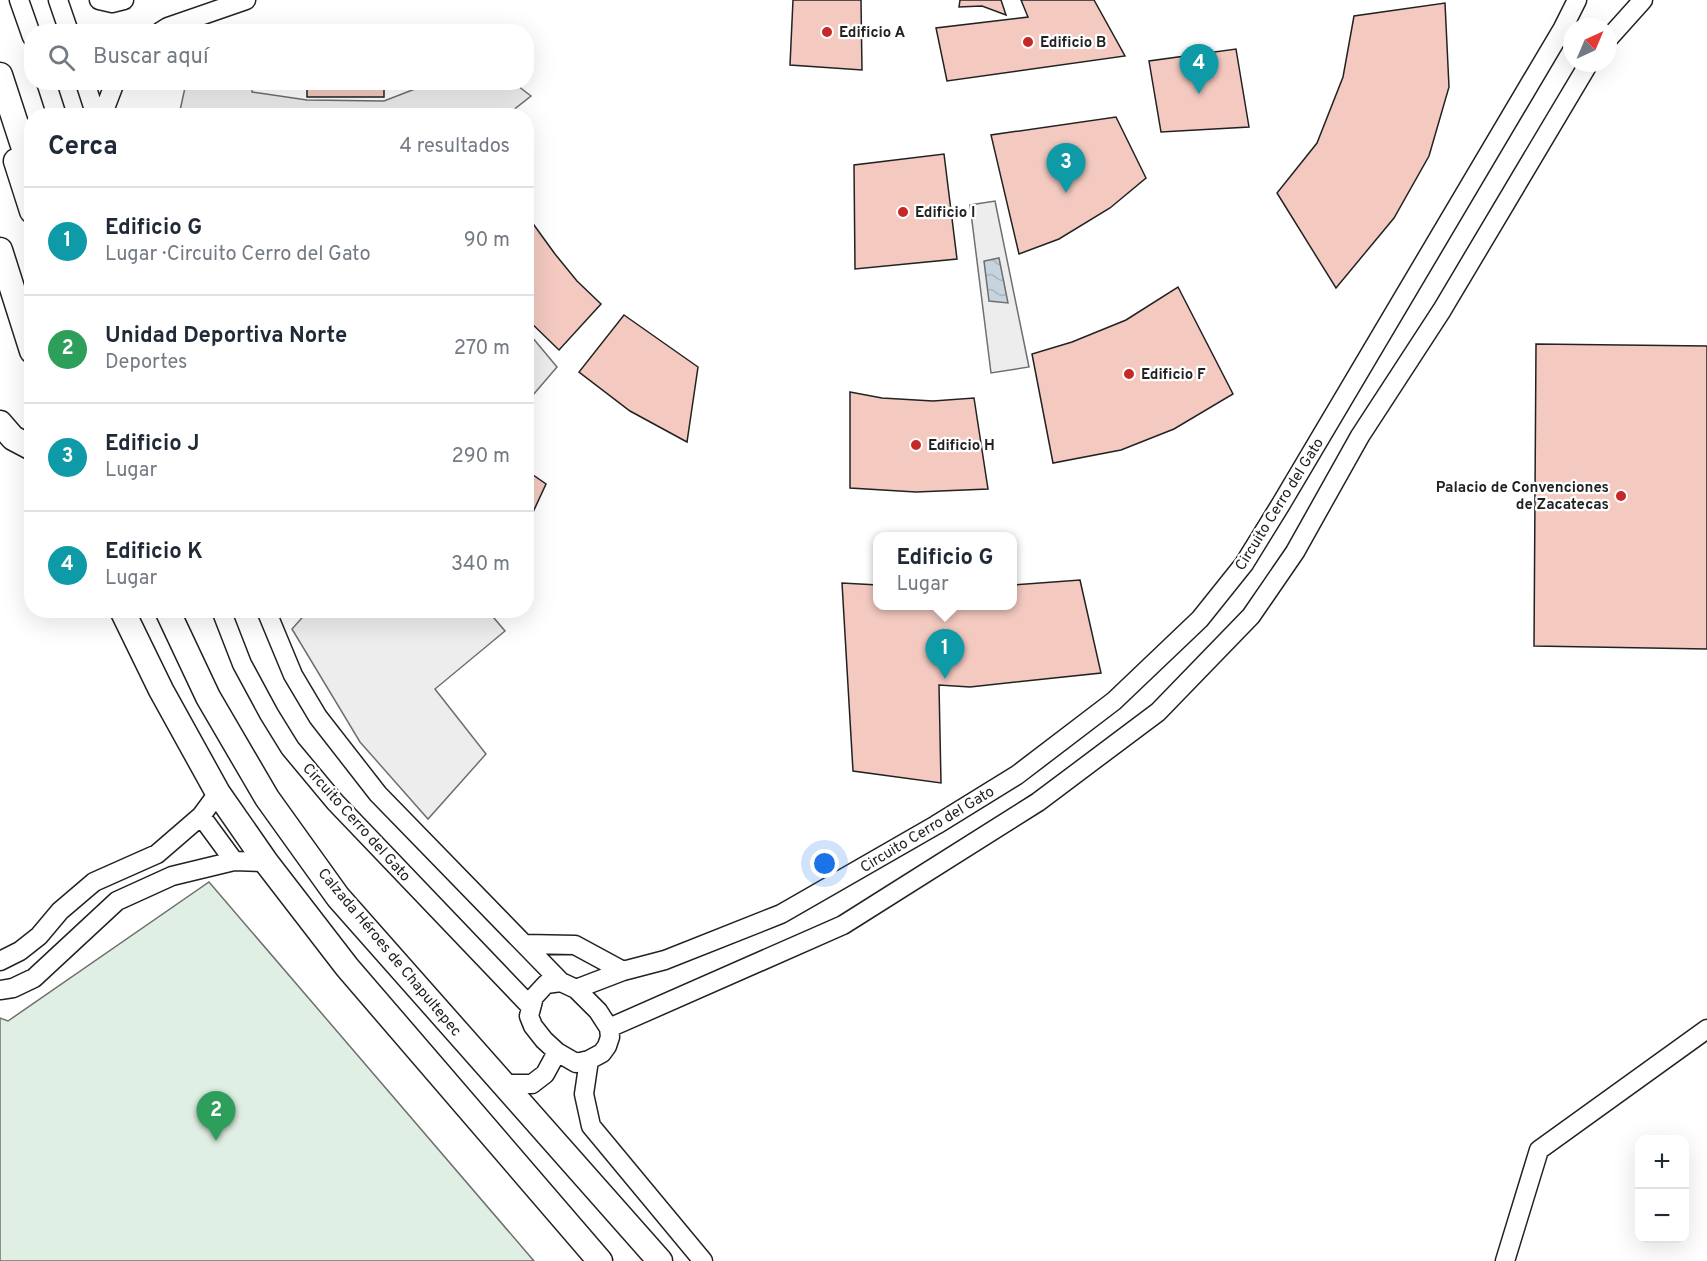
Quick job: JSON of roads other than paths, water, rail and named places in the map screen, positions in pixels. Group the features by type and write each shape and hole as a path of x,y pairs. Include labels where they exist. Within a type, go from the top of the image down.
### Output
{"main road":[{"path":"0,75 24,149"},
{"path":"0,116 24,187"},
{"path":"0,250 24,326"},
{"path":"0,423 13,438 24,444"},
{"path":"126,618 161,690 218,793 266,862 347,967 600,1261"},
{"name":"Calzada Héroes de Chapultepec","path":"171,618 208,697 267,798 338,897 660,1261"}],"street":[{"path":"19,0 27,24"},
{"path":"58,0 66,24"},
{"path":"99,0 112,3 124,0"},
{"path":"177,24 246,0"},
{"name":"Circuito Cerro del Gato","path":"568,985 665,960 781,914 936,825 1017,775 1114,701 1200,619 1244,564 1281,504 1563,28 1577,0"},
{"path":"1617,29 1643,0"},
{"path":"609,1028 843,925 1038,802 1158,712 1251,616 1295,552 1360,436 1442,310 1583,72"},
{"path":"49,90 54,108"},
{"path":"88,90 93,108"},
{"path":"105,108 112,90"},
{"name":"Circuito Cerro del Gato","path":"224,618 242,664 268,714 290,748 335,802 531,1007"},
{"path":"268,618 293,675 318,717 378,794 524,944 598,1011 609,1028 610,1037 607,1046 602,1053 589,1060 576,1063 556,1052 544,1040 533,1026 529,1016 534,997 546,984 568,985"},
{"path":"0,962 20,951 39,936 60,910 94,882 157,854 201,816 218,793"},
{"path":"201,816 234,861"},
{"path":"157,854 172,876"},
{"path":"0,990 13,988 34,978 117,901 172,876 234,861 266,862"},
{"path":"524,944 575,945 623,971"},
{"path":"1505,1261 1539,1150 1707,1029"},
{"path":"503,1084 532,1084 545,1074 556,1052"},
{"path":"589,1060 584,1094 591,1126 703,1261"}],"water":[{"path":"999,258 1008,303 989,301 984,261"}],"place":[{"name":"Edificio A","path":"827,32"},
{"name":"Edificio B","path":"1028,42"},
{"name":"Edificio K","path":"1199,94"},
{"name":"Edificio J","path":"1066,193"},
{"name":"Edificio I","path":"903,212"},
{"name":"Edificio F","path":"1129,374"},
{"name":"Edificio H","path":"916,445"},
{"name":"Palacio de Convenciones de Zacatecas","path":"1621,496"},
{"name":"Edificio G","path":"945,679"},
{"name":"Unidad Deportiva Norte","path":"216,1141"}]}
